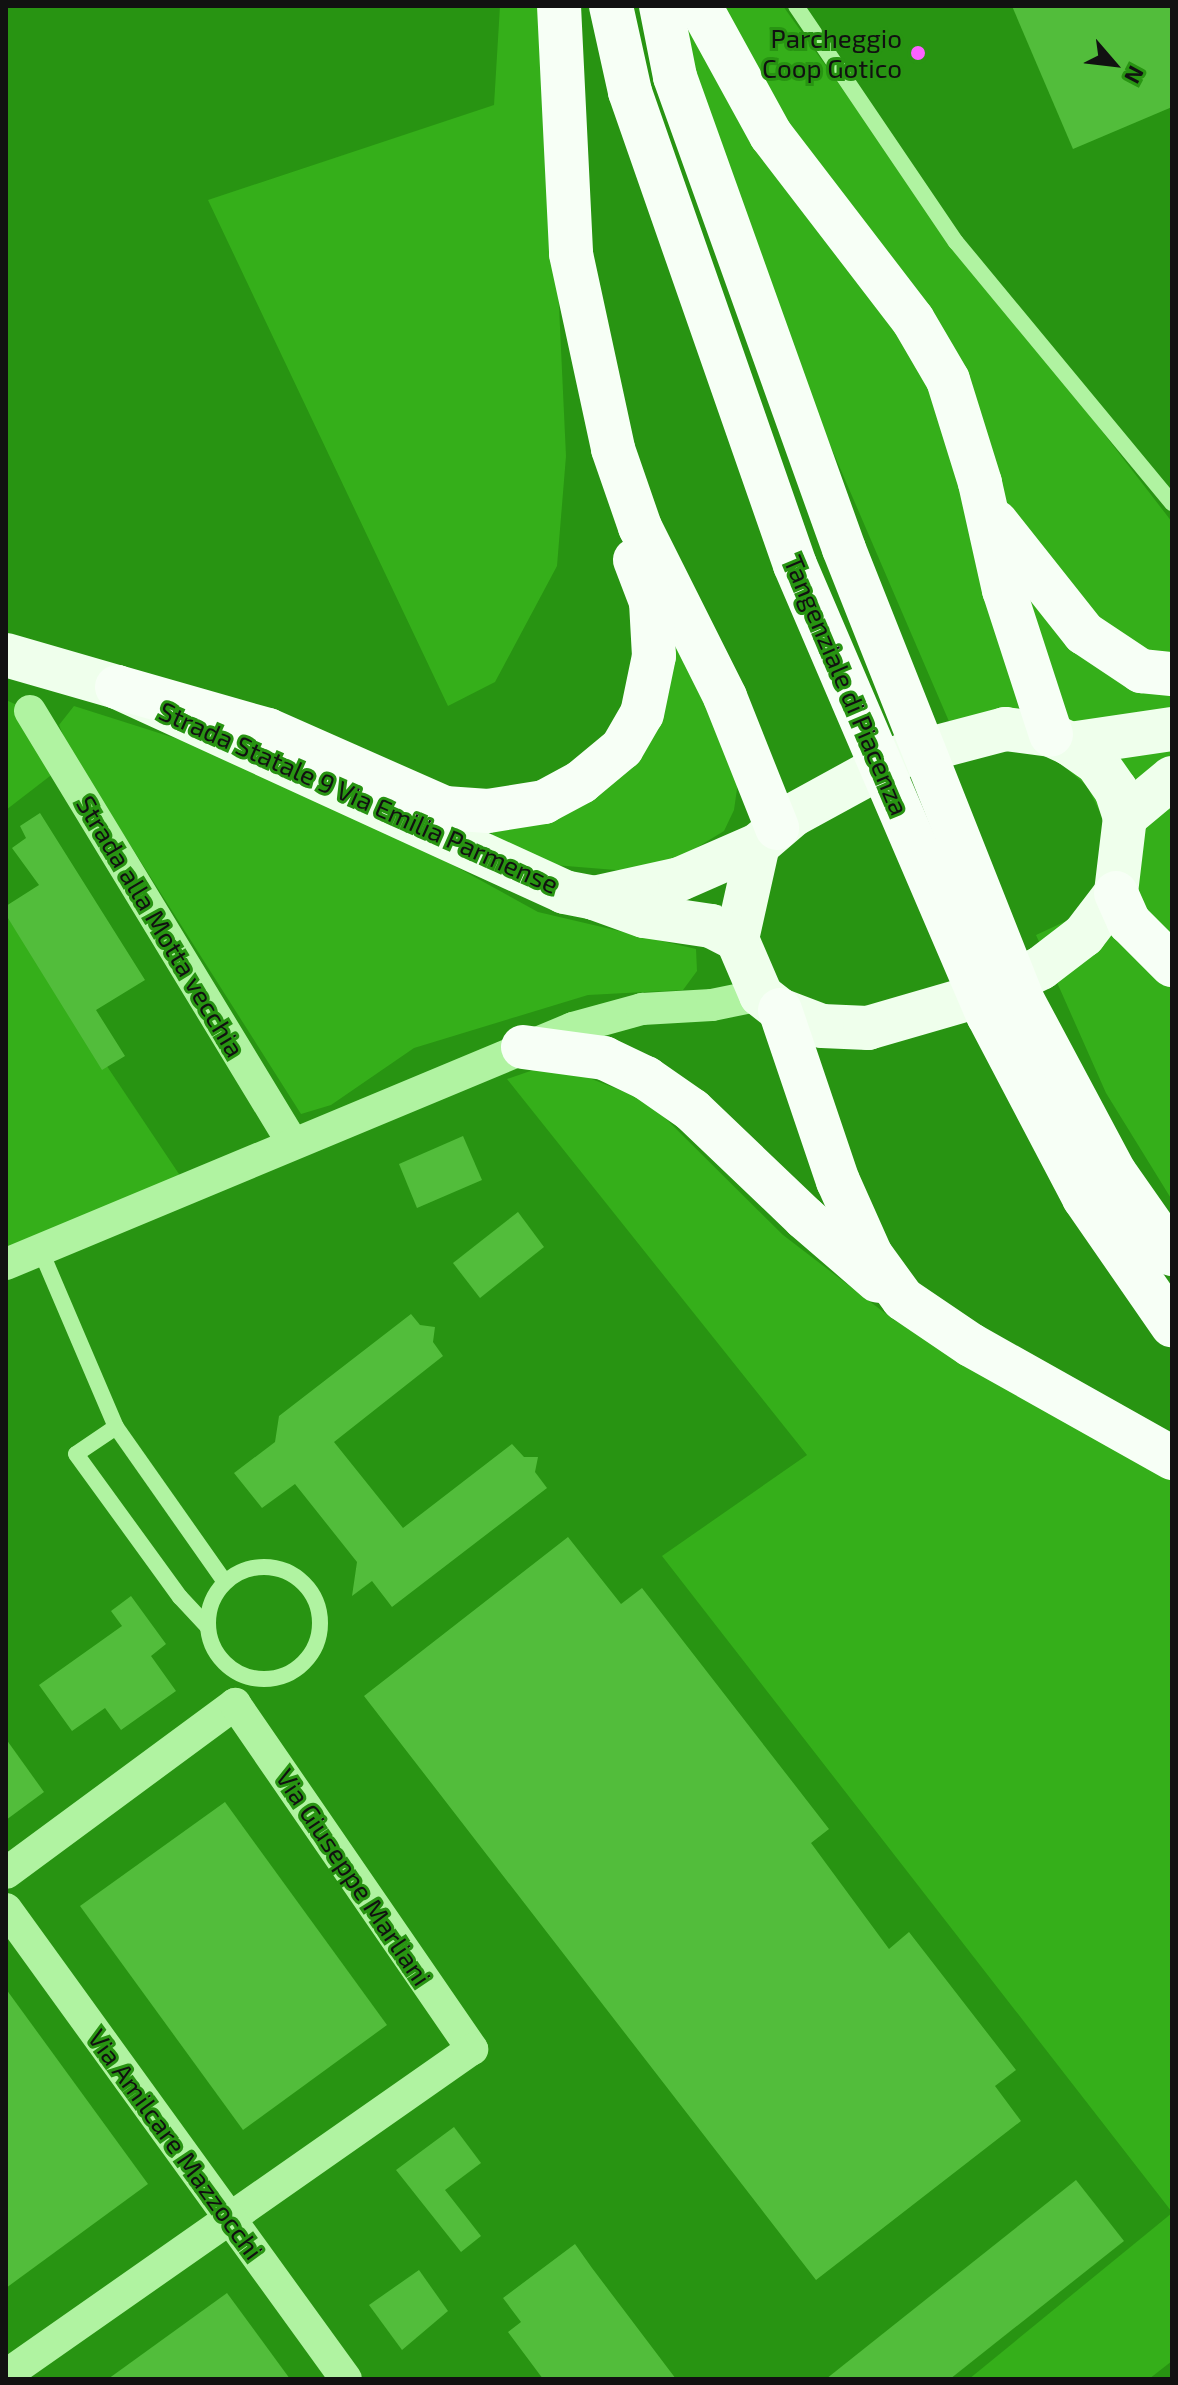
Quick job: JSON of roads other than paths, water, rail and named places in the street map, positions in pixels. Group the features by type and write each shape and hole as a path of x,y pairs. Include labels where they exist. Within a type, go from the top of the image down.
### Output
{"highway":[{"path":"559,6 571,254 613,449 640,527 725,697 768,836"},
{"name":"Tangenziale di Piacenza","path":"611,6 630,92 795,565 988,1015 1084,1198 1172,1325"},
{"name":"Tangenziale di Piacenza","path":"661,6 675,77 844,549 1022,999 1115,1173 1172,1254"},
{"path":"700,6 771,135 913,320 941,368 986,509 1004,590 1061,740"},
{"path":"117,687 268,730 445,808 488,811 544,802 581,782 622,748 642,714 654,656 651,602 618,513 613,449"},
{"path":"986,509 1084,633 1141,671 1172,674"},
{"path":"1116,893 1129,922 1172,965"},
{"path":"771,1003 838,1181 871,1255 903,1299"},
{"path":"523,1047 604,1058 646,1078 692,1110 839,1250 903,1299 971,1345 1172,1458"}],"main road":[{"name":"Strada Statale 9 Via Emilia Parmense","path":"6,655 117,687 529,878 594,898 680,879 768,836 899,757 1005,729 1061,740 1172,729"},
{"path":"594,898 644,916 711,926 737,939 771,1003 822,1026 868,1028 992,992 1041,968 1084,935 1116,893 1125,817 1116,790 1097,763 1061,740"},
{"path":"1125,817 1172,778"},
{"path":"737,939 768,836"}],"street":[{"name":"Strada alla Motta vecchia","path":"30,711 292,1142"},
{"path":"6,1264 523,1047 642,1009 740,1002 771,1003"},
{"name":"Via Giuseppe Marliani","path":"6,1873 235,1704 472,2049 230,2220"},
{"name":"Via Amilcare Mazzocchi","path":"6,1909 346,2379"},
{"path":"6,2375 230,2220"}],"lane":[{"path":"796,6 956,242 1172,503"},
{"path":"40,1249 116,1427 225,1582"},
{"path":"116,1427 76,1454 180,1597 207,1626 222,1661 255,1679 292,1672 317,1643 318,1605 295,1575 259,1566 225,1582 215,1595 207,1626"}],"place":[{"name":"Parcheggio Coop Gotico","path":"918,53"}]}
